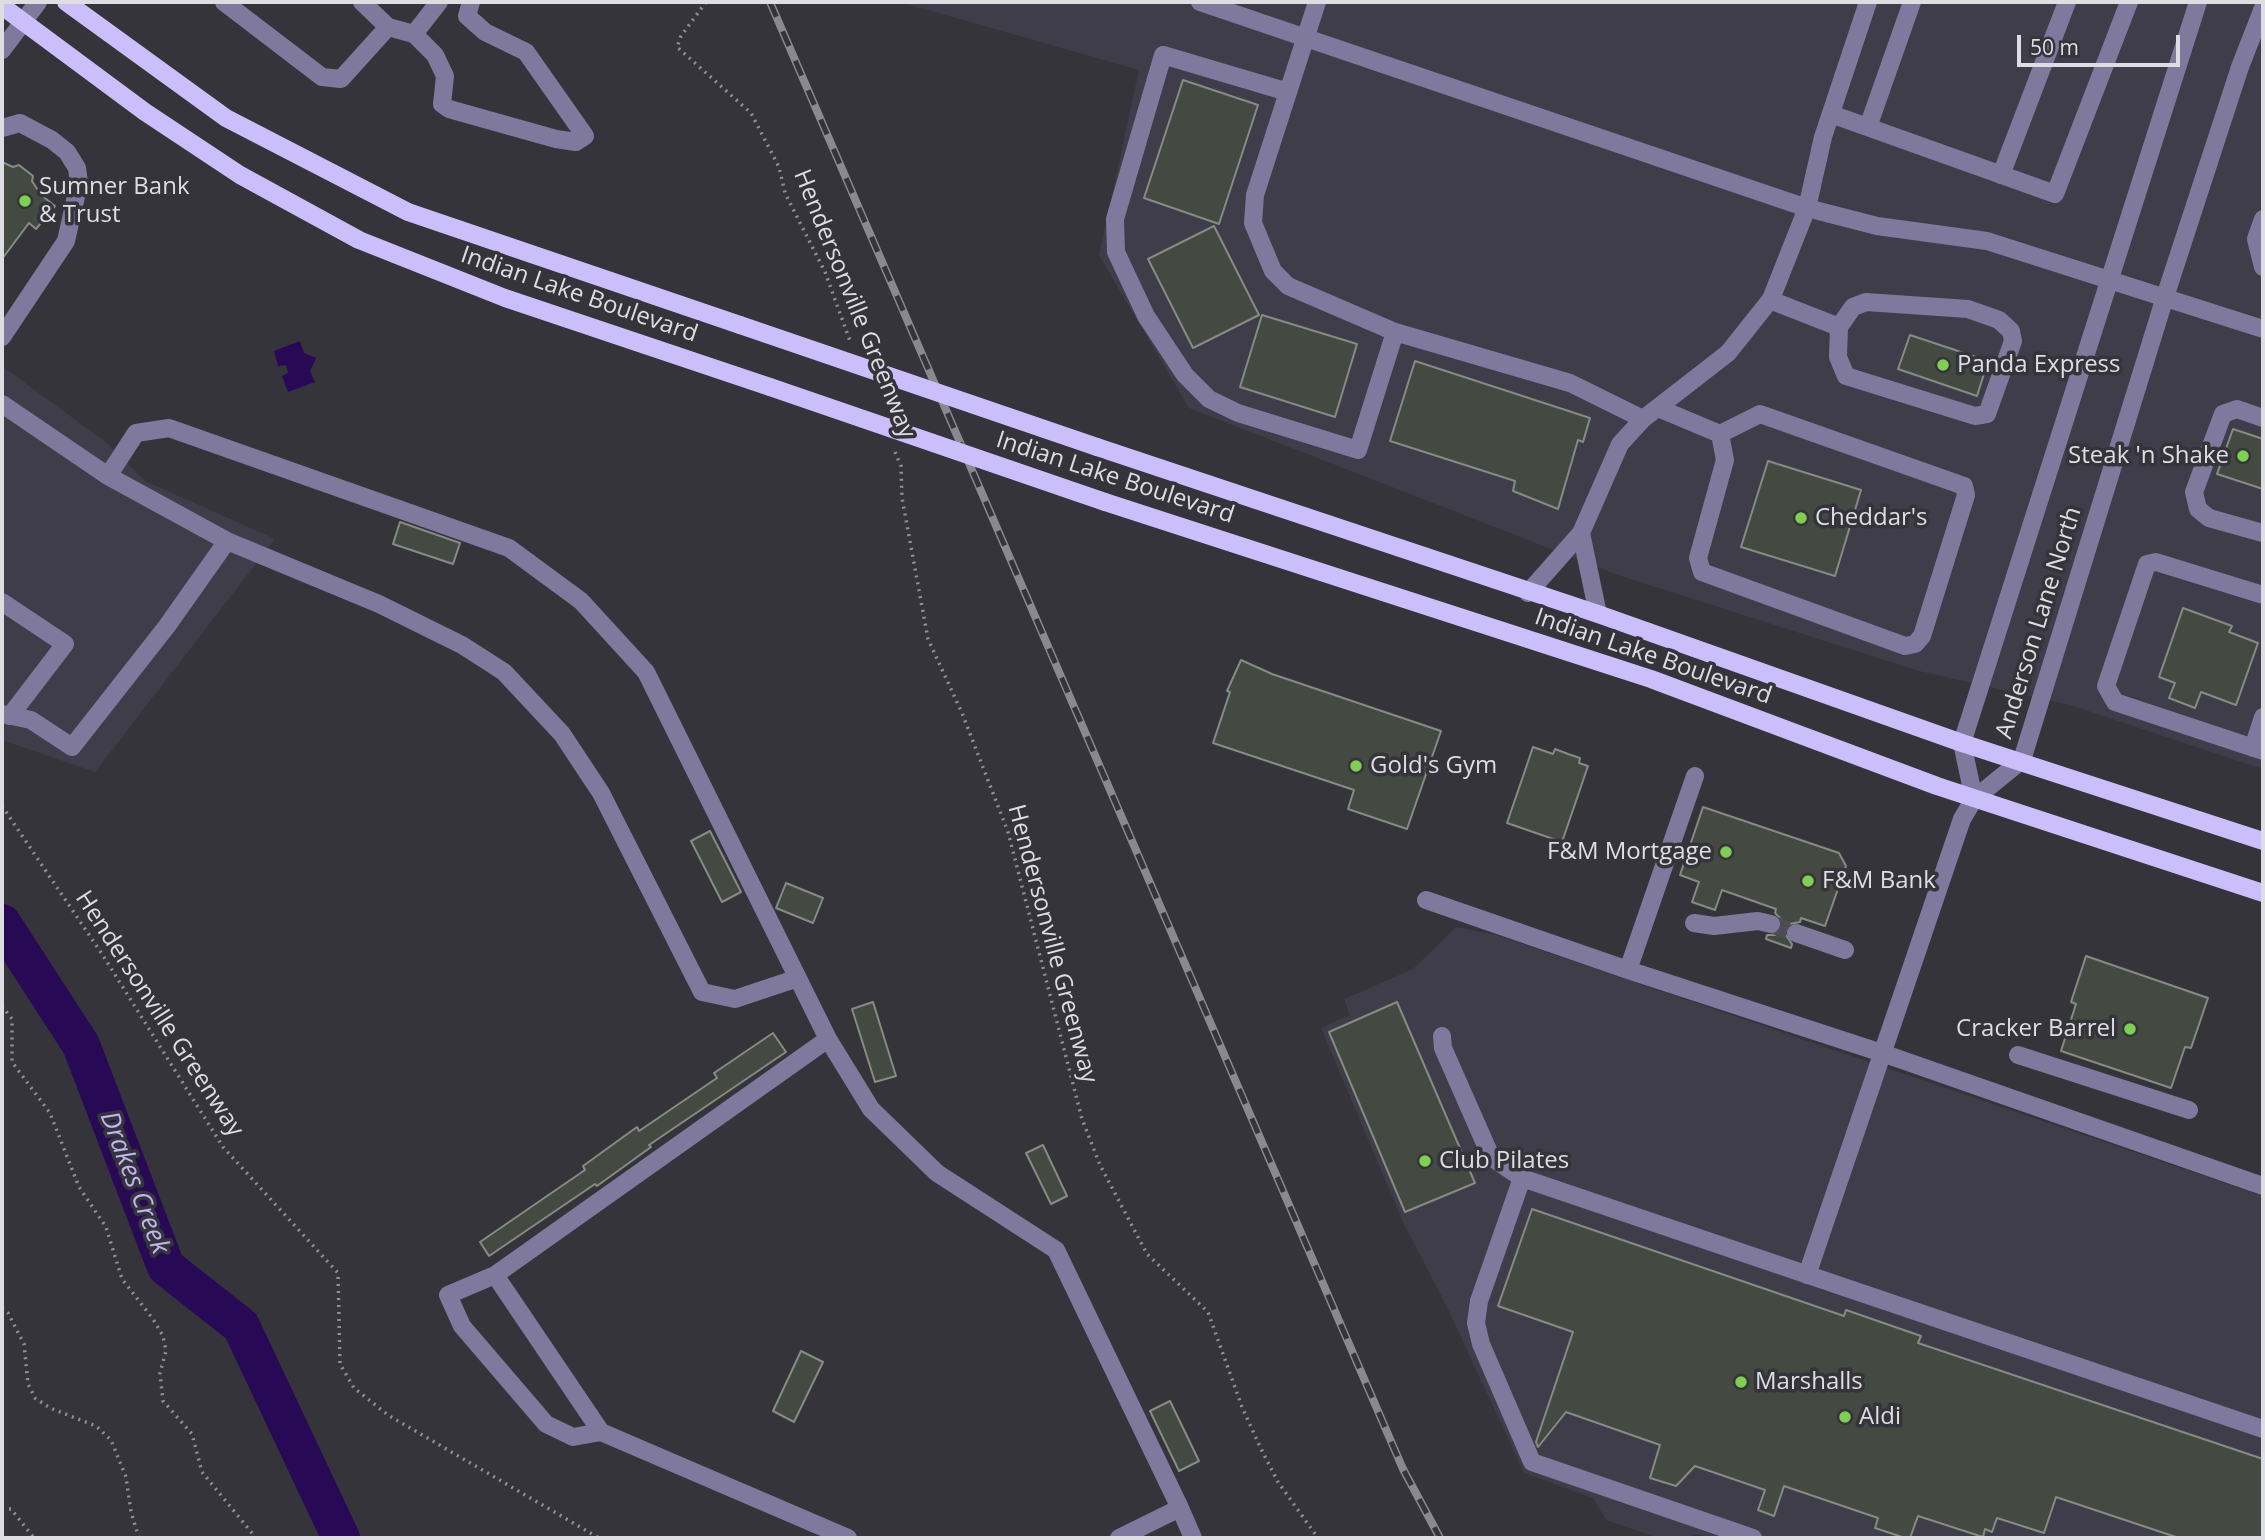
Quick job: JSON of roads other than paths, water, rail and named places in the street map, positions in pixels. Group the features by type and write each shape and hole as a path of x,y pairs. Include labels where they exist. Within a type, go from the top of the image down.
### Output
{"main road":[{"name":"Indian Lake Boulevard","path":"66,2 226,118 408,212 1528,593 1598,614 1962,743 2022,760 2263,841"},
{"name":"Indian Lake Boulevard","path":"2,6 145,113 240,175 359,240 505,298 1105,502 1651,679 1974,799 2263,893"}],"street":[{"path":"2,50 38,2"},
{"path":"224,2 322,77 341,79 388,27"},
{"path":"362,2 388,27 414,34 435,55 445,76 442,104 449,109 556,139 576,142 585,136 526,52 485,32 467,16 471,2"},
{"path":"414,34 439,2"},
{"path":"1200,2 1807,208 1877,226 1987,241 2263,329"},
{"path":"1317,2 1255,195 1254,223 1273,271 1287,286 1395,332 1570,383 1643,419"},
{"path":"1528,593 1581,533 1620,444 1643,419 1728,352 1770,300 1807,208 1831,114 1868,2"},
{"path":"1868,127 1912,2"},
{"path":"2001,175 2067,2"},
{"path":"1831,114 2055,194 2129,2"},
{"name":"Anderson Lane North","path":"2198,2 1962,743 1974,799 2022,760 2165,297 2240,67 2263,8"},
{"path":"1288,92 1163,55 1115,219 1115,252 1146,316 1185,375 1209,399 1238,413 1358,450 1395,332"},
{"path":"2,128 20,123 67,152 77,168 79,184 66,242 8,315 2,337"},
{"path":"2263,219 2256,239 2263,268"},
{"path":"1770,300 1839,327"},
{"path":"1866,302 1968,309 1999,320 2011,331 2013,341 1987,414 1975,416 1846,376 1838,357 1839,327 1853,307 1866,302"},
{"path":"2,404 108,476 227,541 379,604 461,645 504,672 562,734 601,793 702,992 735,999 798,978"},
{"path":"1658,408 1720,434 1760,414 1964,486 1966,495 1922,636 1915,644 1905,646 1702,572 1698,558 1725,460 1720,434"},
{"path":"2263,418 2237,409 2222,414 2194,492 2198,509 2210,518 2263,533"},
{"path":"108,476 136,433 169,428 509,548 581,601 646,672 828,1039 870,1108 937,1173 1056,1250 1193,1538"},
{"path":"1581,533 1598,614"},
{"path":"2,602 65,644 6,715 31,720 72,747 167,626 227,541"},
{"path":"2263,595 2157,562 2147,564 2106,686 2115,702 2258,750 2263,717"},
{"path":"1628,970 1695,776"},
{"path":"1807,1275 1962,819 1974,799"},
{"path":"1426,900 1628,970 1882,1053 2263,1186"},
{"path":"1694,923 1714,926 1758,921 1771,924"},
{"path":"1796,933 1845,950"},
{"path":"1442,1036 1443,1048 1491,1157 1522,1178 2263,1429"},
{"path":"601,1432 573,1437 546,1424 462,1326 448,1295 495,1275 828,1039"},
{"path":"2018,1055 2189,1110"},
{"path":"1522,1178 1479,1301 1476,1323 1481,1344 1532,1462 1753,1538"},
{"path":"495,1275 601,1432 848,1538"},
{"path":"1119,1538 1180,1508"}],"waterway":[{"name":"Drakes Creek","path":"2,923 81,1045 166,1267 241,1326 341,1538"}],"tunnel":[{"path":"1771,924 1796,933"}],"railway":[{"path":"770,2 1403,1469 1440,1538"}],"place":[{"name":"Sumner Bank & Trust","path":"25,201"},
{"name":"Panda Express","path":"1943,365"},
{"name":"Steak 'n Shake","path":"2243,456"},
{"name":"Cheddar's","path":"1801,518"},
{"name":"Gold's Gym","path":"1356,766"},
{"name":"F&M Mortgage","path":"1726,852"},
{"name":"F&M Bank","path":"1808,881"},
{"name":"Cracker Barrel","path":"2130,1029"},
{"name":"Club Pilates","path":"1425,1161"},
{"name":"Marshalls","path":"1741,1382"},
{"name":"Aldi","path":"1845,1417"}]}
